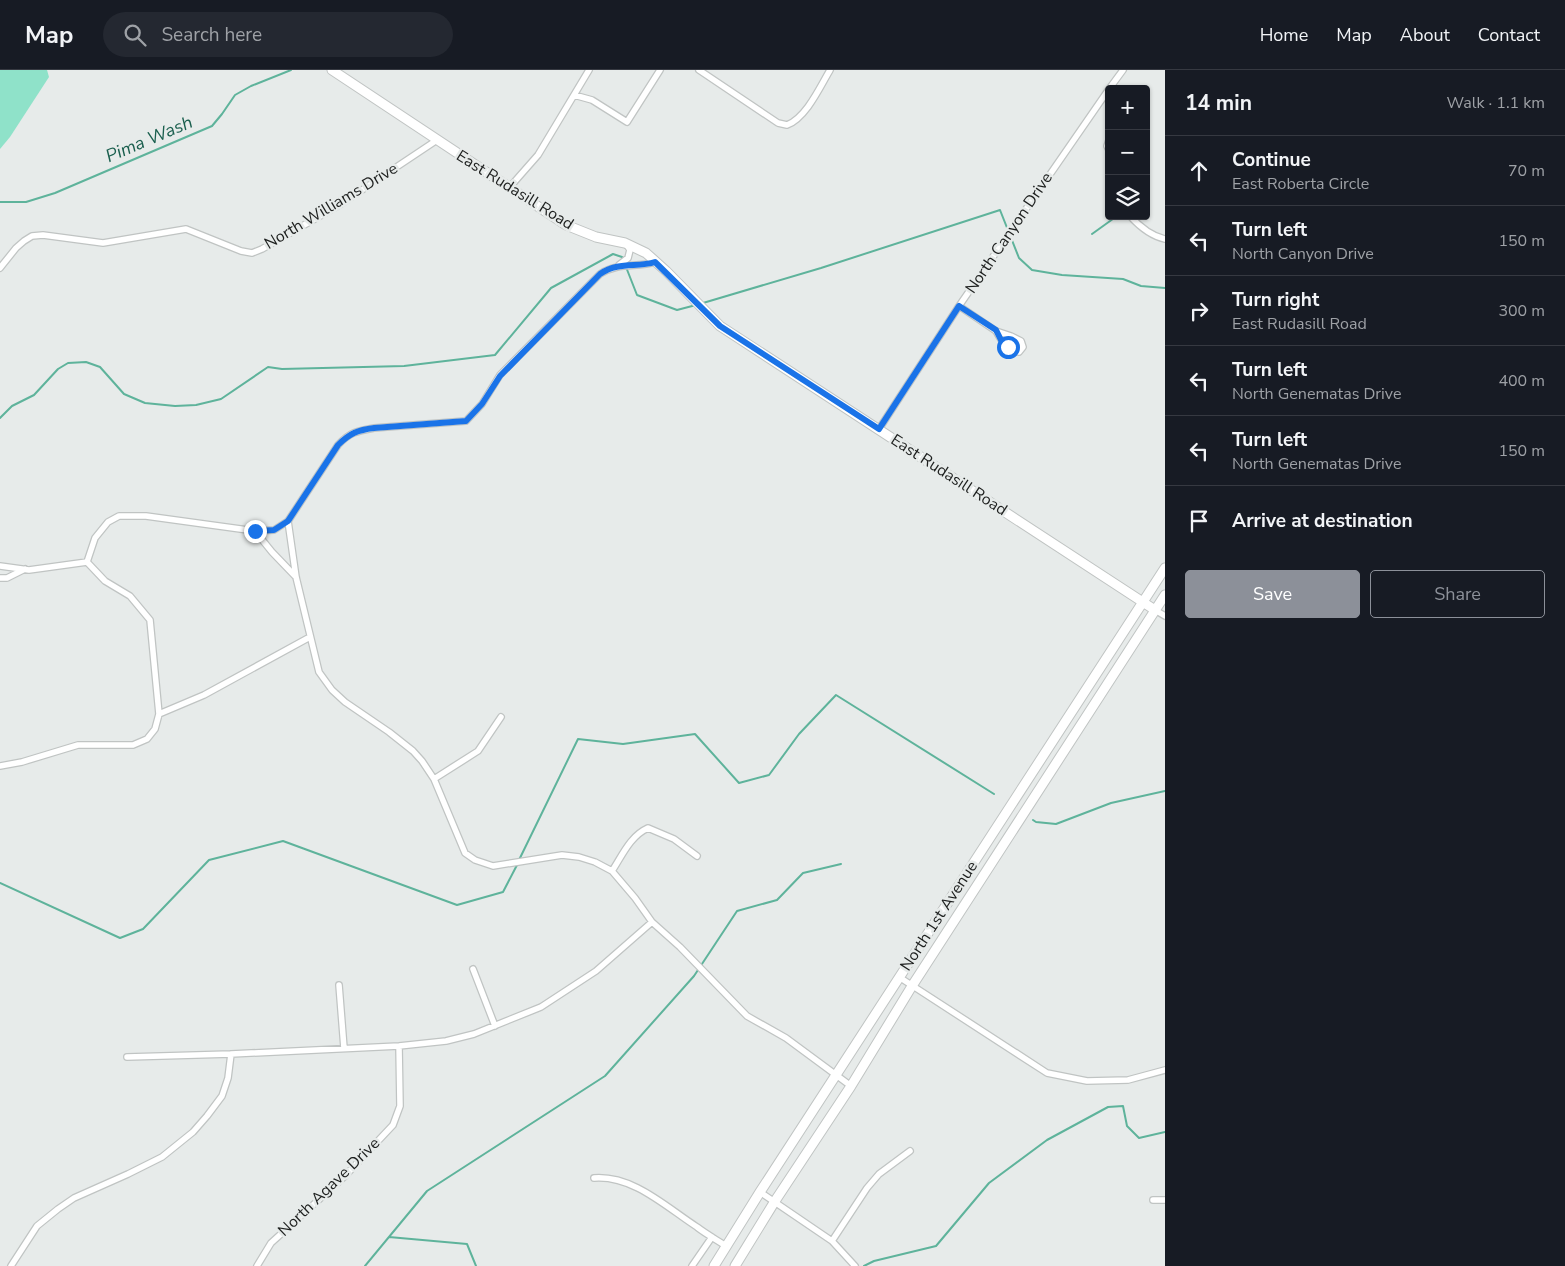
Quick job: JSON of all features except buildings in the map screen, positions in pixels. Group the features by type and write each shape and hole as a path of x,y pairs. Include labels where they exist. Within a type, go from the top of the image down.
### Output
{"main road":[{"name":"East Rudasill Road","path":"332,70 566,225 596,237 626,243 646,253 720,326 1155,610"},
{"name":"North 1st Avenue","path":"714,1266 760,1192 1165,568"},
{"name":"North 1st Avenue","path":"735,1266 775,1201 851,1086 912,986 1165,595"}],"street":[{"path":"508,188 538,155 589,70"},
{"path":"574,95 592,100 627,122 660,70"},
{"path":"700,70 778,122 787,126 794,122 816,96 830,70"},
{"name":"North Canyon Drive","path":"1112,85 1123,70"},
{"name":"North Canyon Drive","path":"879,429 959,306 1105,94"},
{"name":"North Williams Drive","path":"0,268 24,241 32,236 43,235 103,243 132,240 186,229 241,251 252,253 341,204 437,140"},
{"path":"1134,220 1142,228 1158,238 1165,239"},
{"path":"614,268 628,258 630,250 626,243"},
{"path":"87,562 95,538 108,522 118,516 146,516 255,531 274,530 288,521 338,445 347,436 361,430 374,428 466,421 482,404 500,376 600,274 614,268 655,262"},
{"path":"959,306 996,330 1022,341 1022,347 1019,352 1015,352 1002,342 996,330"},
{"path":"288,521 296,577 319,672 332,690 344,702 389,732 422,761 434,779 460,843 466,853 475,860 493,866 562,855 579,856 612,871 636,898 652,922 680,947 747,1016 786,1038 851,1086"},
{"path":"255,531 296,577"},
{"path":"0,566 29,570 87,562"},
{"path":"0,766 22,762 78,745 133,745 147,739 155,729 159,714 150,620 130,596 105,581 87,562"},
{"path":"0,578 7,578 25,569"},
{"name":"East Rudasill Road","path":"1155,610 1165,616"},
{"path":"159,714 212,691 310,637"},
{"path":"434,779 478,751 501,717"},
{"path":"612,871 634,838 648,828 674,839 697,856"},
{"path":"127,1057 399,1046 446,1041 474,1034 541,1008 596,971 652,922"},
{"path":"472,969 495,1026"},
{"path":"899,977 1047,1073 1087,1081 1128,1080 1165,1070"},
{"path":"339,985 344,1048"},
{"name":"North Agave Drive","path":"257,1266 271,1243 345,1176 392,1125 400,1106 399,1046"},
{"path":"11,1266 37,1226 58,1209 74,1198 162,1157 192,1132 222,1096 228,1078 231,1054"},
{"path":"832,1241 867,1188 879,1174 910,1151"},
{"path":"594,1178 601,1177 620,1181 636,1187 672,1208 726,1246"},
{"path":"760,1192 832,1241 855,1266"},
{"path":"1153,1200 1165,1200"},
{"path":"692,1266 712,1237"}],"green space":[{"path":"0,70 47,70 49,77 10,137 0,149"}],"waterway":[{"name":"Pima Wash","path":"0,202 26,202 55,193 212,126 235,95 251,86 291,70"},
{"path":"703,303 821,268 1000,210 1019,258 1032,270 1062,275 1123,279 1141,286 1165,288"},
{"path":"1092,234 1111,220"},
{"path":"0,418 12,406 34,395 58,369 68,363 86,362 100,367 124,394 145,403 175,406 196,405 221,399 268,367 282,369 404,366 495,355 551,288 613,254 622,257 623,260"},
{"path":"626,267 637,295 677,310 696,305"},
{"path":"519,860 578,739 623,744 695,734 739,783 769,775 799,734 836,695 994,794"},
{"path":"1033,820 1056,824 1111,803 1165,791"},
{"path":"0,883 120,938 143,929 209,860 283,841 457,905 503,892 517,865"},
{"path":"365,1266 427,1191 605,1076 694,976 737,911 777,900 803,873 841,864"},
{"path":"864,1266 874,1261 936,1246 989,1183 1047,1140 1108,1107 1123,1106 1127,1126 1139,1138 1165,1132"},
{"path":"389,1237 467,1244 476,1266"}],"route":[{"path":"255,531 274,530 288,521 338,445 347,436 361,430 374,428 466,421 482,404 500,376 532,342 600,274 617,267 655,262 720,326 754,350 879,429 959,306 996,330 1002,342 1008,347"}]}
